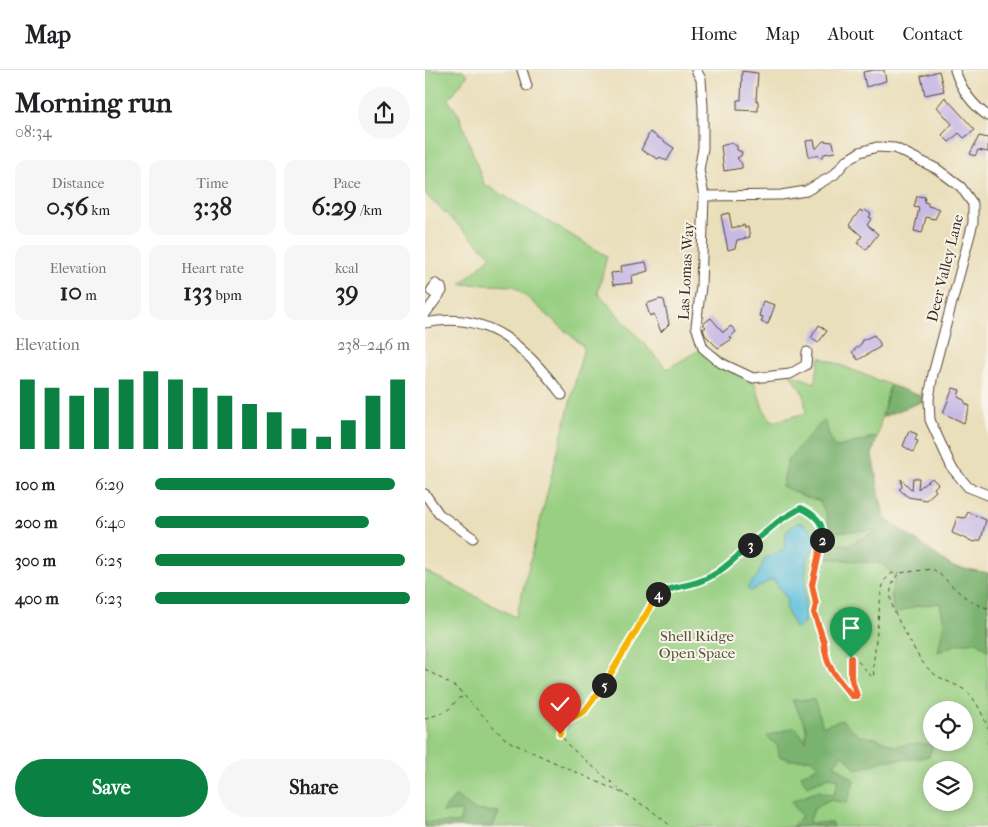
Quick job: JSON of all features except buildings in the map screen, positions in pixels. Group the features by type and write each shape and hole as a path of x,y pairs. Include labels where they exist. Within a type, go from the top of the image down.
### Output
{"street":[{"path":"522,70 527,86"},
{"name":"Las Lomas Way","path":"696,70 701,79 703,107 703,148 699,170 704,196 701,286 696,326 703,348 721,363 753,378 790,374 806,365 807,352"},
{"path":"955,70 959,83 972,103 988,116"},
{"name":"Deer Valley Lane","path":"704,196 781,195 806,191 834,175 845,161 860,152 877,147 895,148 937,169 961,187 973,204 973,223 933,374 929,399 930,420 952,468 968,487 988,495"},
{"path":"425,314 437,295"},
{"path":"425,324 457,321 487,326 517,344 534,359 562,395"},
{"path":"425,494 439,514 473,538"}],"path":[{"path":"672,827 651,810 625,794 569,746 560,734 564,722 584,712 598,694 657,595 668,589 705,580 730,563 779,521 801,508 820,521 824,534 812,585 816,604 814,613 823,634 825,658 837,680 852,696 857,696 851,677 851,658 857,660 872,677 874,676 873,668 881,593 888,577 892,573 933,569 945,578 961,596 976,605 988,608"},
{"path":"899,572 895,578 891,593 894,614 917,656 934,674 958,685 972,696 988,728"},
{"path":"425,668 457,688 512,743 625,794"},
{"path":"425,719 447,711 459,698 465,696"},
{"path":"988,740 988,758"}],"green space":[{"name":"Shell Ridge Open Space","path":"425,70 463,70 468,75 448,100 459,115 484,184 607,256 598,293 667,369 703,348 753,378 763,408 772,422 806,413 804,395 790,374 815,383 820,357 890,385 877,437 868,438 850,515 953,567 988,573 988,827 425,827 425,571 516,617 584,347 514,286 461,284 491,256 425,194"},
{"path":"890,385 929,399 882,417"},
{"path":"824,420 834,448 877,437 872,455 884,518 953,567 988,573 988,651 977,642 958,644 938,652 944,623 940,603 917,606 894,614 891,593 895,578 883,564 825,558 833,543 849,545 878,530 829,532 827,516 819,500 807,498 782,486 788,459"},
{"path":"792,700 814,700 823,726 842,720 859,736 877,738 895,746 923,744 923,751 931,751 929,756 884,761 856,769 843,754 834,764 854,780 847,803 828,800 814,809 809,823 832,823 833,827 792,827 802,816 791,802 818,791 834,795 839,779 829,777 807,786 801,775 818,767 811,759 790,760 779,756 778,747 767,736 795,727 806,741 806,727"},
{"path":"456,796 474,810 499,812 493,827 425,827 425,822 459,823 462,811 441,812"}],"water":[{"path":"798,522 806,525 816,535 817,540 806,563 804,623 795,628 786,609 787,599 773,579 751,591 747,588 758,575 765,558 784,550 787,531"}],"route":[{"path":"560,734 564,722 584,712 598,694 657,595 668,589 705,580 730,563 755,540 791,512 801,508 811,513 820,521 824,534 812,585 816,604 814,613 823,634 825,658 837,680 852,696 857,696 851,677 851,658"}]}
